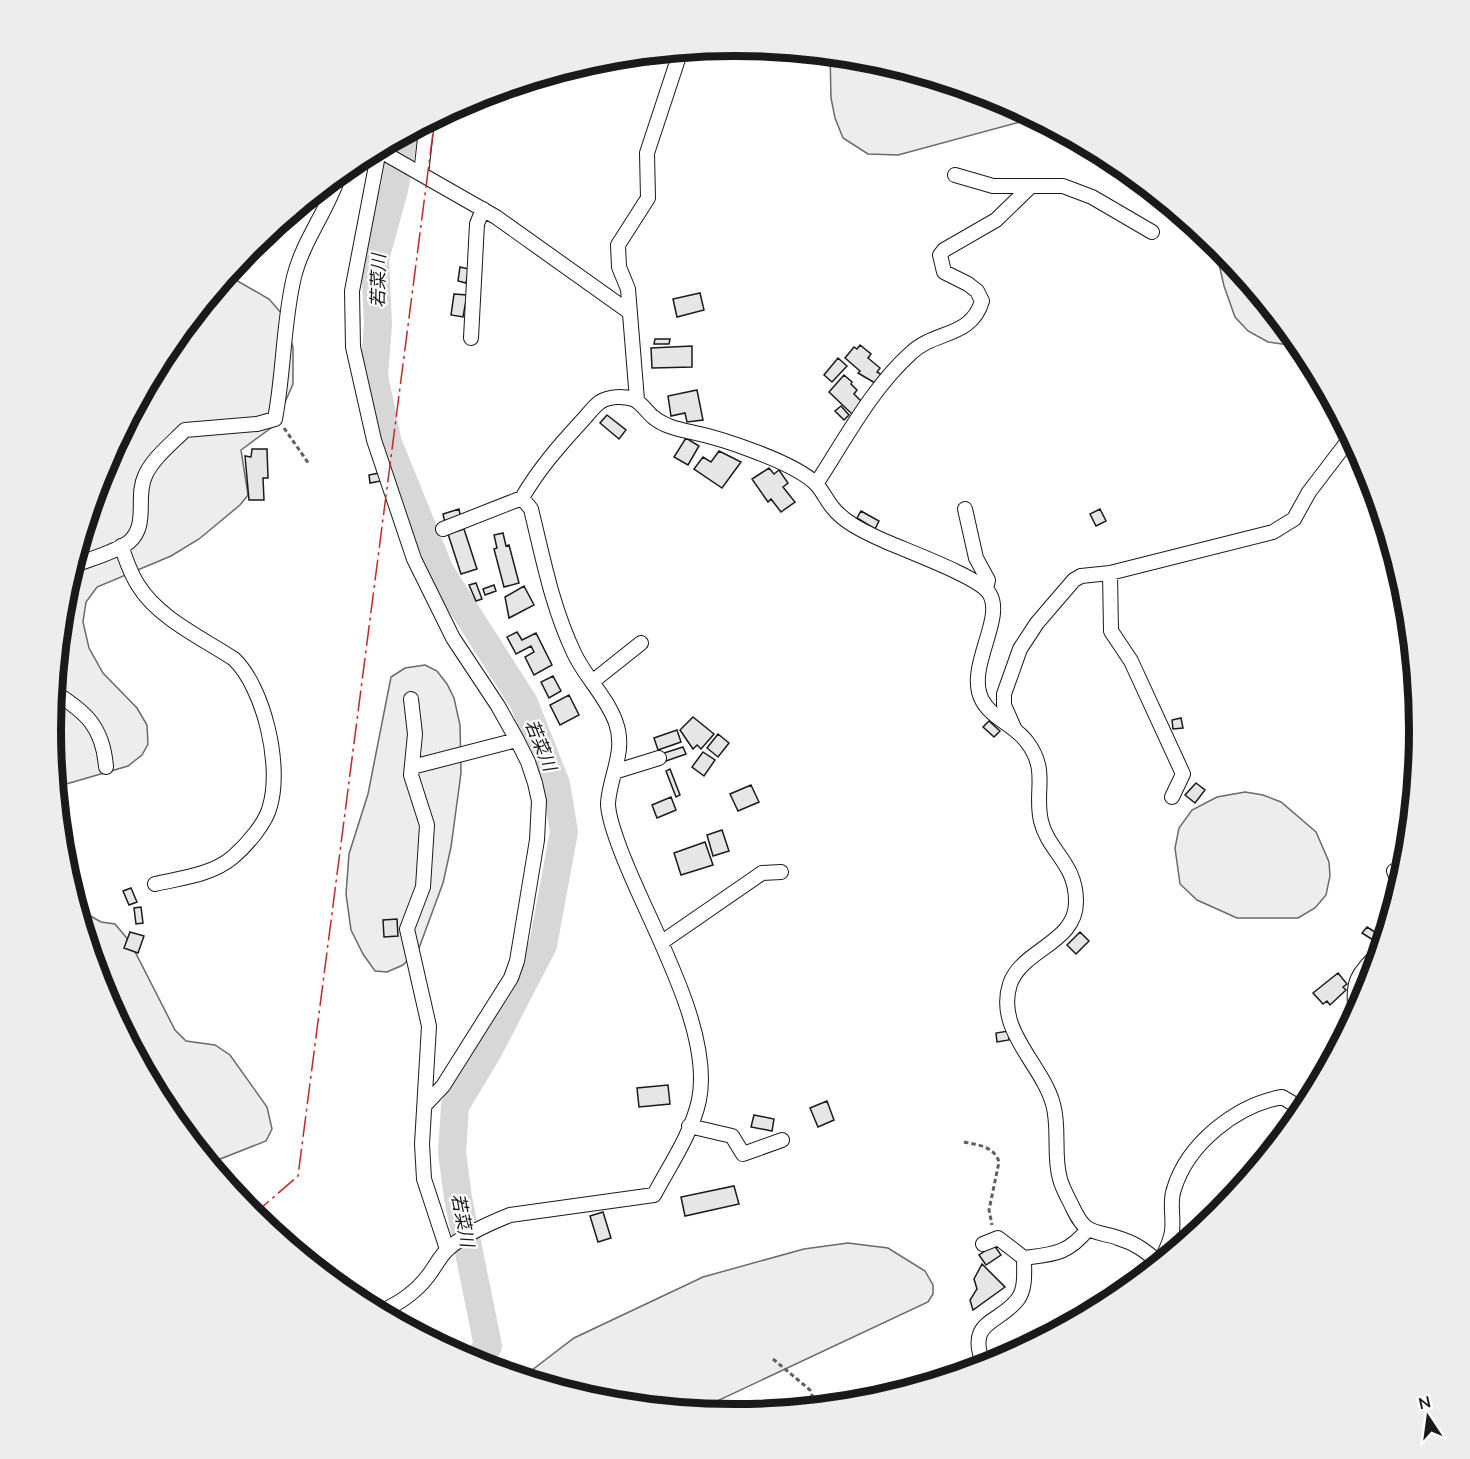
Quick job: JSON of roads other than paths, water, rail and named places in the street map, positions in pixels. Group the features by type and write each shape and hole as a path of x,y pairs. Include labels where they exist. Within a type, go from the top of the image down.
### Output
{"street":[{"path":"637,400 628,289 619,267 618,245 648,198 647,153 678,58"},
{"path":"418,173 426,131"},
{"path":"386,154 483,209 628,311"},
{"path":"380,157 352,291 353,347 361,390 374,441 414,559 453,638 498,706 517,740 528,762 539,801 537,840 517,961 511,978 443,1086 425,1106"},
{"path":"955,175 993,186 1029,188 1063,186 1092,197 1152,232"},
{"path":"816,484 886,378 913,351 962,328 978,317 982,301 977,291 944,272 940,255 944,250 996,220 1029,188"},
{"path":"82,562 128,542 136,532 141,516 141,488 145,474 185,430 257,424 275,419 282,382 294,279 301,256 332,190"},
{"path":"471,338 477,224 483,209"},
{"path":"443,529 522,498 536,474 600,402 611,397 624,397 637,400 663,424 704,434 781,463 816,484 834,510 852,524 876,537 974,580 986,589 992,598 993,612 979,668 982,701 1000,720 1026,740 1041,770 1041,824 1048,839 1070,870 1077,903 1075,914 1067,928 1053,943 1019,967 1008,994 1009,1014 1027,1056 1051,1097 1056,1115 1060,1179 1072,1207 1088,1229 1141,1247 1154,1257"},
{"path":"1015,730 1004,705 1004,694 1020,649 1037,623 1074,580 1081,576 1110,573 1273,532 1294,519 1309,492 1345,445"},
{"path":"389,1308 426,1279 450,1247 510,1215 654,1195 689,1126 699,1100 700,1068 692,1025 662,942 618,843 608,804 617,771 619,749 616,723 575,655 556,613 531,509 522,498"},
{"path":"965,508 976,558 988,580 986,589"},
{"path":"120,546 137,584 162,612 234,658 243,667 268,720 270,738 273,790 266,817 233,857 209,872 155,884"},
{"path":"1110,573 1111,631 1131,661 1183,774 1172,797"},
{"path":"592,682 641,643"},
{"path":"62,698 90,718 105,753 106,767"},
{"path":"411,699 415,734 412,767 414,788 427,825 423,887 407,929 429,1026 422,1144 424,1179 450,1247"},
{"path":"412,767 517,740"},
{"path":"617,771 659,758"},
{"path":"662,942 762,873 780,872"},
{"path":"1355,994 1357,976 1365,967"},
{"path":"1166,1246 1172,1233 1171,1201 1174,1187 1192,1153 1221,1125 1261,1101 1282,1097 1295,1104"},
{"path":"689,1126 732,1136 743,1154 782,1140"},
{"path":"989,1241 1024,1258 1059,1254 1081,1238 1088,1229"},
{"path":"982,1356 979,1342 982,1330 990,1319 1017,1300 1023,1284 1024,1258"}],"waterway":[{"name":"若菜川","path":"402,144 394,190 375,259 378,324 374,376 388,443 440,571 524,703 556,784 564,832 543,945 487,1053 455,1106 452,1152 458,1198 488,1346 482,1354"}]}
